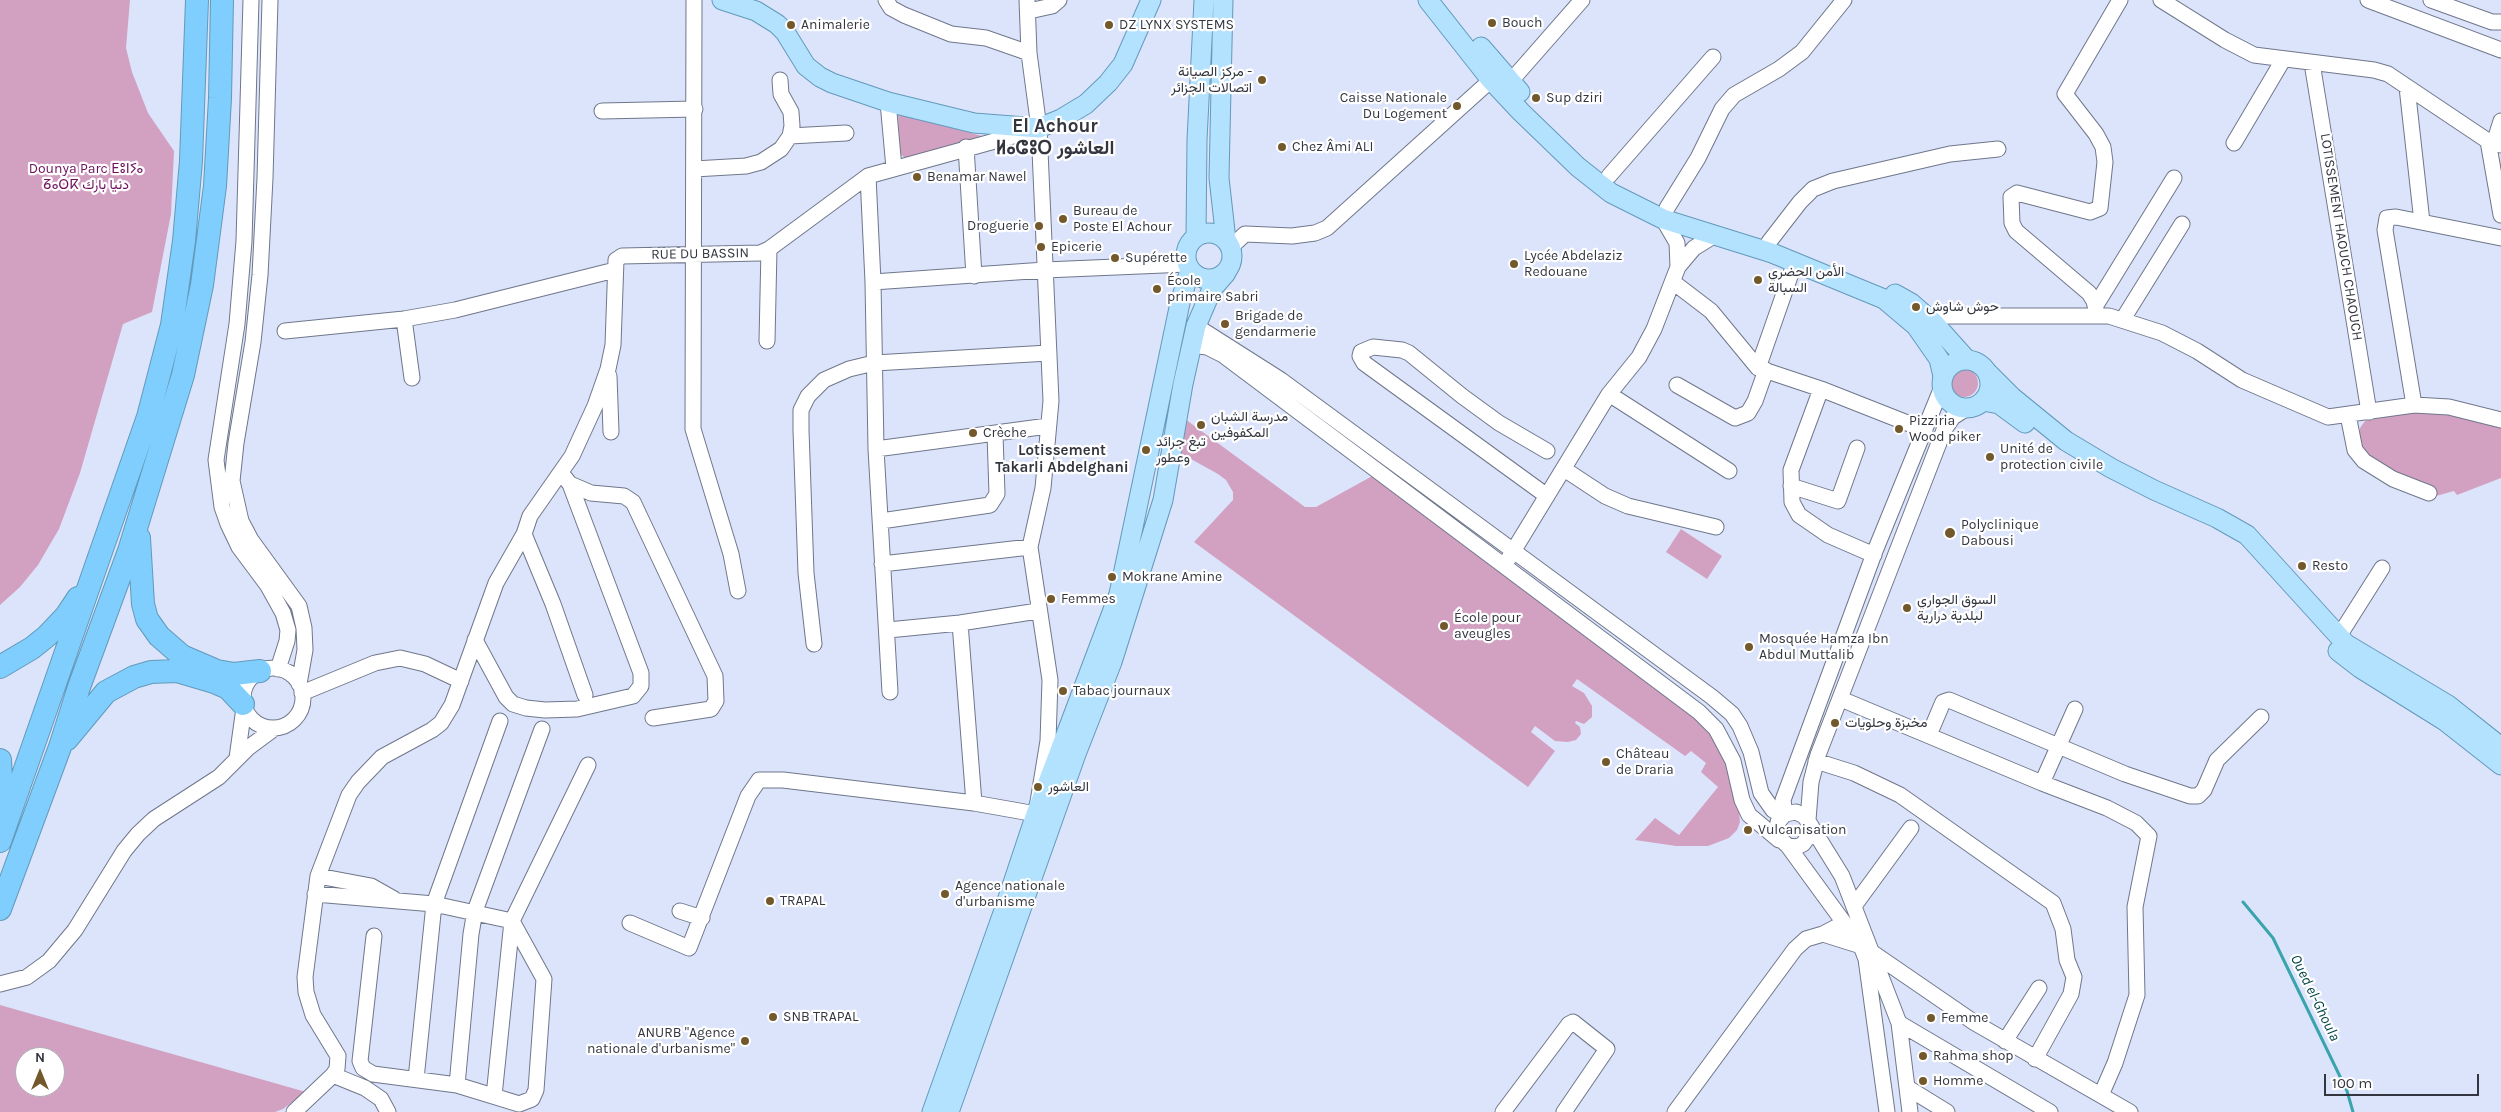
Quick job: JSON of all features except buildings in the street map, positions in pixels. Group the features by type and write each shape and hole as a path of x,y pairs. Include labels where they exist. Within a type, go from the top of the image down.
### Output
{"highway":[{"path":"2,836 148,416 172,326 184,241 191,161 197,0"},
{"path":"0,909 60,747 79,687 138,524 183,375 202,284 211,219 218,142 222,0"},
{"path":"138,524 141,591 147,619 166,643 189,667"},
{"path":"0,667 32,648 47,636 66,616 95,573"},
{"path":"60,747 98,701 118,684 151,672 189,667 216,676 269,670"},
{"path":"216,676 243,706"},
{"path":"0,760 2,836"}],"main road":[{"path":"722,0 756,12 776,24 785,32 806,66 820,77 888,102 974,123 1040,128 1086,104 1108,83 1123,64 1151,0"},
{"path":"932,1112 1036,814 1119,594 1188,267 1186,252 1196,237 1197,140 1204,0"},
{"path":"949,1112 1073,763 1112,662 1155,530 1163,500 1196,326 1212,289 1231,266 1233,256 1229,243 1220,178 1223,0"},
{"path":"1428,0 1491,80 1578,167 1611,193 1665,213 1715,235 1795,262 1862,288 1901,312 1928,342 1939,360 1944,394 1954,404 1999,404 2068,455 2092,470 2233,541 2258,562 2322,636 2342,656 2445,721 2501,765"},
{"path":"1444,0 1510,82 1556,131 1590,162 1609,176 1665,213 1769,242 1878,284 1910,303 1926,316 1967,360 1979,364 2012,397 2066,441 2154,490 2217,518 2248,536 2296,586 2346,644 2448,705 2501,747"},
{"path":"1196,237 1213,233 1229,243"},
{"path":"1188,267 1202,278 1208,280 1226,273"},
{"path":"1942,382 1952,364 1967,360"},
{"path":"1975,404 1990,388 1988,373"}],"street":[{"path":"237,758 246,684 269,670 287,641 288,630 283,613 271,591 239,547 228,524 222,507 216,460 238,324 244,241 251,0"},
{"path":"0,984 26,977 49,961 75,930 112,870 138,834 172,806 219,777 237,758 275,728 291,722 297,716 303,701 301,688 305,650 304,628 299,606 251,540 242,521 232,481 236,443 253,342 260,275 270,0"},
{"path":"694,0 693,429 731,554 738,591"},
{"path":"886,0 891,8 904,15 951,34 986,38 1029,53"},
{"path":"630,923 689,948 748,796 759,780 783,780 974,803 1036,814 1048,741 1050,680 1038,611 1030,547 1043,488 1051,401 1040,128 1029,53 1028,6 1052,6 1060,0"},
{"path":"1510,82 1582,0"},
{"path":"1503,566 1609,394 1639,357 1654,329 1678,267 1677,243 1665,213 1698,158 1722,109 1734,95 1779,69 1802,52 1844,0"},
{"path":"2096,310 2089,294 2016,232 2012,223 2011,197 2017,193 2090,212 2100,208 2105,162 2103,147 2096,134 2065,94 2120,0"},
{"path":"2161,0 2225,40 2254,55 2374,70 2388,74 2494,143"},
{"path":"2368,0 2501,50"},
{"path":"2431,0 2492,22 2501,22"},
{"path":"1609,176 1713,57"},
{"path":"2234,143 2284,60"},
{"name":"LOTISSEMENT HAOUCH CHAOUCH","path":"2312,62 2369,412"},
{"path":"694,169 746,166 761,162 774,155 790,136 792,118 781,94 780,80"},
{"path":"1229,243 1245,234 1292,236 1315,233 1327,228 1491,80"},
{"path":"2407,87 2422,222"},
{"path":"888,102 894,168"},
{"path":"602,111 695,109"},
{"path":"2501,121 2494,143 2501,215"},
{"name":"RUE DU BASSIN","path":"615,270 616,260 622,256 750,254 770,250 868,176 966,147 1040,128"},
{"path":"790,136 846,133"},
{"path":"966,147 974,276"},
{"path":"1769,242 1813,189 1833,181 1950,154 1998,149"},
{"path":"868,176 873,282 876,449 882,564 888,630 890,692"},
{"path":"2096,310 2174,178"},
{"path":"2414,405 2385,230 2388,218 2396,217 2501,238"},
{"path":"2123,319 2182,224"},
{"path":"1678,267 1694,248 1715,235"},
{"path":"767,341 770,250"},
{"path":"1677,385 1735,418 1748,413 1755,401 1762,369 1795,262"},
{"path":"873,282 1045,270 1188,267"},
{"path":"285,331 404,319 455,310 615,270 613,345 608,369 565,479 530,516 524,534 496,582 452,705 441,723 382,757 358,782 349,795 318,876 306,992 313,1015 338,1056 339,1062 333,1075 294,1112"},
{"path":"1673,282 1711,311 1762,369 1821,389 1925,430"},
{"path":"1926,316 2034,317 2096,310 2162,333 2197,351 2242,380 2328,417 2414,405 2449,407 2501,420"},
{"path":"404,319 412,378"},
{"path":"1196,326 1281,380 1712,697 1732,714 1746,738 1761,793 1773,810 1784,815 1799,813 1808,820 1842,876 1854,906 1867,950 1899,1023 1910,1112"},
{"path":"1192,345 1207,347 1223,355 1699,712 1716,729 1733,761 1742,800 1749,815 1783,843 1797,847 1806,842 1810,834 1808,820 1811,782 1816,762 1944,430 1953,417 1975,404"},
{"path":"1547,450 1499,423 1402,350 1373,347 1361,352 1360,356 1364,363 1547,496"},
{"path":"814,644 806,573 801,410 808,396 824,380 849,369 874,363 1049,353"},
{"path":"608,369 611,432"},
{"path":"1887,1112 1866,958 1867,950 1783,843 1776,830 1778,822 1784,815 1783,800 1874,555 1925,430 1942,382"},
{"path":"1821,389 1791,470 1792,502 1799,515 1828,535 1874,555"},
{"path":"1609,394 1730,471"},
{"path":"2348,415 2355,450 2364,461 2393,479 2429,493"},
{"path":"876,449 1048,426"},
{"path":"881,520 990,505 997,494 995,434"},
{"path":"1791,486 1838,501 1857,448"},
{"path":"1564,469 1605,496 1628,506 1716,526"},
{"path":"475,640 506,697 513,704 536,710 577,709 627,698 638,692 642,680 640,674 565,479"},
{"path":"565,479 600,495 624,496 635,504 715,676 716,701 711,709 653,718"},
{"path":"524,534 553,604 585,695"},
{"path":"882,564 1030,547"},
{"path":"2338,636 2382,568"},
{"path":"888,630 960,623 1038,611"},
{"path":"960,623 974,803"},
{"path":"301,688 374,663 400,658 426,664 461,681"},
{"path":"269,670 286,671 301,688"},
{"path":"1841,699 2120,814 2136,824 2149,836 2135,907 2137,995 2115,1063 2101,1095"},
{"path":"1929,735 1943,702 1949,700 2125,774 2190,796 2198,796 2204,790 2217,760 2261,717"},
{"path":"243,706 253,721 267,728 275,728"},
{"path":"2042,783 2075,709"},
{"path":"416,1079 434,904 500,721"},
{"path":"457,1084 471,934 475,911 542,729"},
{"path":"1816,762 1854,773 1900,795 2053,903 2063,929 2067,960 2074,977 2071,994 2035,1059"},
{"path":"494,1096 512,921 588,765"},
{"path":"1854,906 1911,828"},
{"path":"318,876 371,886 396,900"},
{"path":"315,894 434,904 475,911 512,921 544,979 536,1090 532,1099 524,1104 457,1084 369,1073 361,1065 374,936"},
{"path":"680,911 702,918"},
{"path":"1675,1112 1795,949 1806,939 1823,934 1844,923"},
{"path":"1823,934 1867,950 2005,1041 2130,1112"},
{"path":"2005,1041 2039,988"},
{"path":"1503,1112 1569,1024 1573,1022 1607,1049 1564,1112"},
{"path":"1899,1023 2050,1112"},
{"path":"333,1075 365,1088 381,1099 388,1112"},
{"path":"1908,1088 1947,1112"}],"green space":[{"name":"Dounya Parc ⴹⵓⵏⵢⴰ ⵒⴰⵔⴽ دنيا بارك","path":"0,0 130,0 126,48 132,72 148,113 174,151 171,214 152,312 123,324 80,473 59,529 38,565 20,587 0,605"},
{"path":"898,113 982,136 905,158 899,153"},
{"path":"1964,369 1974,373 1978,383 1974,393 1964,397 1954,393 1950,383 1954,373"},
{"path":"2412,411 2447,411 2501,424 2501,478 2457,495 2454,491 2436,496 2434,490 2398,479 2360,449 2360,428 2365,421"},
{"name":"École pour aveugles","path":"1185,419 1305,507 1316,507 1376,474 1691,709 1711,731 1723,751 1738,801 1740,822 1737,830 1729,838 1708,846 1676,846 1635,840 1655,818 1679,835 1718,787 1701,772 1706,763 1691,751 1685,756 1577,679 1572,686 1584,693 1592,706 1592,717 1584,724 1576,721 1575,723 1580,727 1581,734 1576,740 1568,742 1555,741 1535,726 1531,732 1555,751 1528,787 1194,542 1233,500 1233,492 1226,480 1218,474 1180,453"},
{"path":"1681,529 1722,556 1707,579 1666,552"},
{"path":"0,1005 306,1092 283,1109 275,1112 0,1112"}],"waterway":[{"name":"Oued el-Ghoula","path":"2243,902 2273,938 2347,1091 2353,1112"}],"place":[{"name":"Bouch","path":"1492,23"},
{"name":"Animalerie","path":"791,25"},
{"name":"DZ LYNX SYSTEMS","path":"1109,25"},
{"name":"مركز الصيانة - اتصالات الجزائر","path":"1262,80"},
{"name":"Sup dziri","path":"1536,98"},
{"name":"Caisse Nationale Du Logement","path":"1457,106"},
{"name":"Chez Âmi ALI","path":"1282,147"},
{"name":"Benamar Nawel","path":"917,177"},
{"name":"Bureau de Poste El Achour","path":"1063,219"},
{"name":"Droguerie","path":"1039,226"},
{"name":"Epicerie","path":"1041,247"},
{"name":"Supérette","path":"1115,258"},
{"name":"Lycée Abdelaziz Redouane","path":"1514,264"},
{"name":"الأمن الحضري السبالة","path":"1758,280"},
{"name":"École primaire Sabri","path":"1157,289"},
{"name":"حوش شاوش","path":"1916,307"},
{"name":"Brigade de gendarmerie","path":"1225,324"},
{"name":"مدرسة الشبان المكفوفين","path":"1201,425"},
{"name":"Pizziria Wood piker","path":"1899,429"},
{"name":"Crèche","path":"973,433"},
{"name":"تبغ جرائد وعطور","path":"1146,450"},
{"name":"Unité de protection civile","path":"1990,457"},
{"name":"Polyclinique Dabousi","path":"1950,533"},
{"name":"Resto","path":"2302,566"},
{"name":"Mokrane Amine","path":"1112,577"},
{"name":"Femmes","path":"1051,599"},
{"name":"السوق الجواري لبلدية درارية","path":"1907,608"},
{"name":"École pour aveugles","path":"1444,626"},
{"name":"Mosquée Hamza Ibn Abdul Muttalib","path":"1749,647"},
{"name":"Tabac journaux","path":"1063,691"},
{"name":"مخبزة وحلويات","path":"1835,723"},
{"name":"Château de Draria","path":"1606,762"},
{"name":"العاشور","path":"1038,787"},
{"name":"Vulcanisation","path":"1748,830"},
{"name":"Agence nationale d'urbanisme","path":"945,894"},
{"name":"TRAPAL","path":"770,901"},
{"name":"SNB TRAPAL","path":"773,1017"},
{"name":"Femme","path":"1931,1018"},
{"name":"ANURB \"Agence nationale d'urbanisme\"","path":"745,1041"},
{"name":"Rahma shop","path":"1923,1056"},
{"name":"Homme","path":"1923,1081"}],"district":[{"name":"El Achour ⵍⴰⵛⵓⵔ العاشور","path":"1055,138"},
{"name":"Lotissement Takarli Abdelghani","path":"1062,460"}]}
